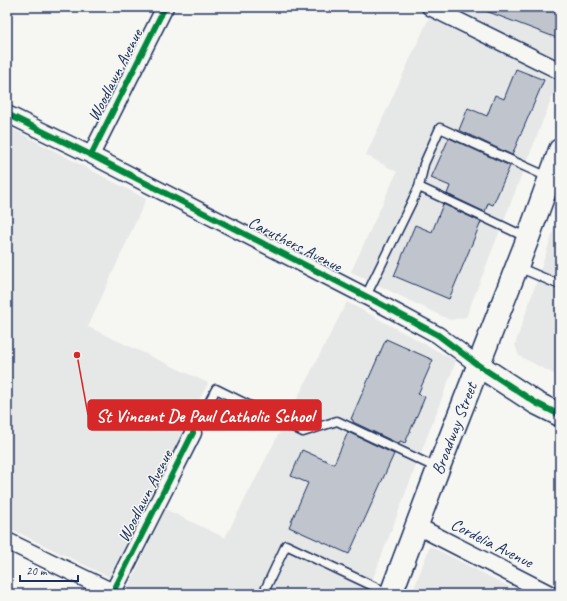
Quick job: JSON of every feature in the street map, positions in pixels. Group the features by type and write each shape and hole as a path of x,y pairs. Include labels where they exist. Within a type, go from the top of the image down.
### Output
{"main road":[{"name":"Broadway Street","path":"390,594 418,526 438,469 528,238 560,150"},
{"name":"Caruthers Avenue","path":"478,365 536,403 560,415"}],"street":[{"name":"Woodlawn Avenue","path":"91,155 165,7"},
{"path":"437,8 560,71"},
{"name":"Caruthers Avenue","path":"7,114 91,155 366,296 438,335 478,365"},
{"name":"Woodlawn Avenue","path":"114,593 193,433"},
{"name":"Cordelia Avenue","path":"418,526 550,594"},
{"path":"7,541 114,593"}],"lane":[{"path":"366,296 419,187 424,164 440,128 550,178"},
{"path":"419,187 528,238"},
{"path":"517,266 560,285"},
{"path":"193,433 216,389 303,432 337,421 438,469"},
{"path":"263,594 286,545 390,594"}],"shaded area":[{"path":"434,7 560,7 560,77 466,317 450,320 351,272 397,172 366,155"},
{"path":"7,126 146,199 88,327 208,383 109,577 7,527"},
{"path":"560,212 560,377 519,356 515,345"},
{"path":"347,302 456,361 367,594 141,594 128,588 165,509 225,538"},
{"path":"430,546 523,594 412,594"}],"building":[{"path":"560,7 560,30 557,38 478,8"},
{"path":"516,69 544,80 512,155 459,130 468,108 487,116 495,95 504,99"},
{"path":"449,138 510,166 493,205 488,203 485,212 447,194 450,186 431,178"},
{"path":"443,204 481,222 449,299 394,276 415,225 432,232"},
{"path":"386,339 433,360 418,394 425,397 405,443 400,441 399,444 353,422 351,419"},
{"path":"348,432 394,454 349,554 289,527 308,483 291,476 302,450 334,464"}],"cycle path":[{"path":"91,155 165,7"},
{"path":"7,114 91,155 377,302 438,335 478,365 536,403 560,415"},
{"path":"112,594 193,433"}],"place":[{"name":"St Vincent De Paul Catholic School","path":"77,355"}]}
